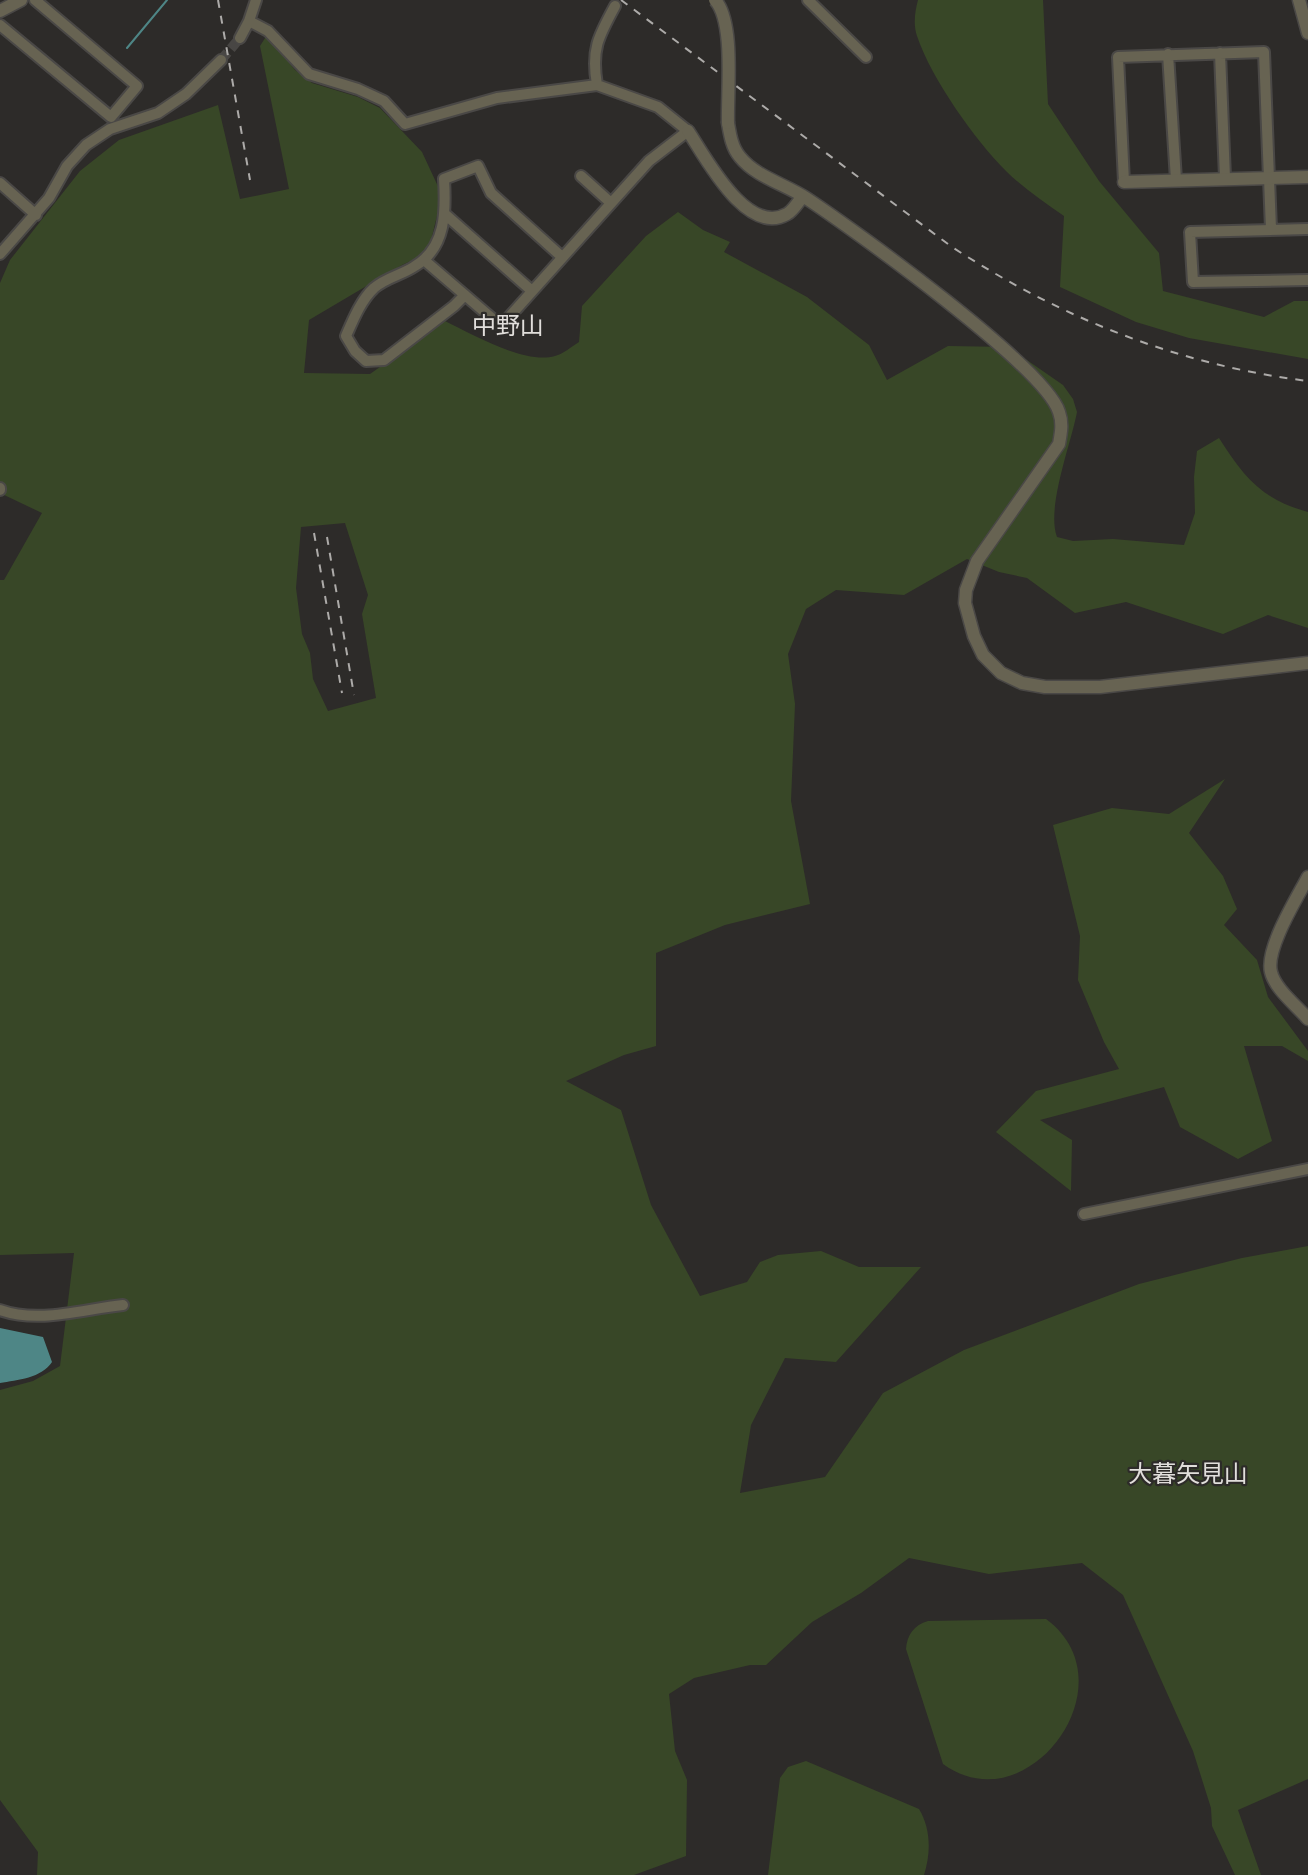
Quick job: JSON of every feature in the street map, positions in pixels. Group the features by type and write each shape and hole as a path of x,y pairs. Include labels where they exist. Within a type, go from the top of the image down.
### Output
{"street":[{"path":"0,11 21,0"},
{"path":"0,25 111,117 137,86 35,0"},
{"path":"240,38 256,0"},
{"path":"715,0 726,17 728,123 731,141 740,158 761,174 803,196 900,266 982,331 1027,372 1049,395 1059,411 1062,429 1059,444 977,561 966,590 964,603 974,636 983,655 1001,673 1022,683 1045,687 1100,687 1308,663"},
{"path":"808,0 866,57"},
{"path":"1299,0 1308,33"},
{"path":"597,85 593,62 595,48 615,6"},
{"path":"249,21 268,31 309,74 358,89 384,101 405,123 497,98 597,85 658,107 688,131 725,186 754,214 774,219 789,213 803,196"},
{"path":"1272,229 1270,178 1264,52 1118,57 1124,182 1225,178 1270,178 1308,177"},
{"path":"1220,53 1225,178"},
{"path":"1168,54 1176,180"},
{"path":"0,254 36,215 49,198 67,166 86,146 110,129 159,114 186,94 221,60"},
{"path":"424,260 501,326 649,161 688,131"},
{"path":"465,295 384,360 366,361 355,351 346,336 372,290 382,282 414,267 435,248 446,214 444,179 478,166 490,193 562,257"},
{"path":"581,176 611,203"},
{"path":"0,183 36,215"},
{"path":"446,214 532,291"},
{"path":"1308,229 1190,232 1193,282 1308,280"},
{"path":"1308,877 1289,913 1272,954 1270,971 1283,992 1308,1019"},
{"path":"1084,1214 1308,1169"},
{"path":"0,1310 13,1315 44,1316 123,1305"}],"green space":[{"path":"918,0 1043,0 1048,104 1099,181 1159,253 1163,291 1264,317 1294,301 1308,301 1308,359 1189,338 1136,322 1060,287 1064,216 1006,171 981,143 955,108 932,70 917,36 915,18"},
{"path":"267,35 295,70 312,83 358,97 380,108 422,152 442,195 428,253 402,265 309,320 304,373 370,374 445,321 514,352 543,358 558,355 579,342 582,306 646,236 678,212 703,230 730,242 724,252 807,297 869,345 887,380 948,346 1008,347 1063,385 1073,399 1077,412 1057,493 1054,525 1057,537 1073,541 1113,539 1184,545 1195,513 1194,477 1197,451 1219,438 1255,485 1278,500 1308,512 1308,628 1268,615 1223,634 1126,602 1075,613 1027,578 999,572 967,559 904,595 836,590 806,609 788,654 795,704 791,801 810,904 725,925 656,953 656,1046 624,1055 566,1081 621,1110 651,1205 700,1296 747,1282 760,1262 778,1255 821,1251 859,1267 921,1267 836,1362 785,1358 751,1425 740,1493 825,1477 883,1393 964,1350 1139,1284 1242,1258 1308,1246 1308,1779 1238,1810 1261,1875 1235,1875 1212,1826 1211,1808 1193,1751 1123,1595 1082,1563 989,1574 909,1558 861,1593 812,1622 766,1665 750,1665 694,1678 669,1694 675,1751 687,1780 686,1856 634,1875 37,1875 38,1852 0,1800 0,1390 33,1381 60,1366 74,1253 0,1255 0,580 4,580 42,513 0,493 0,283 10,260 80,171 119,140 218,105 240,199 289,189 260,46","holes":["345,523 368,595 362,614 376,698 328,711 313,679 310,653 302,634 296,588 301,527"]},
{"path":"1225,779 1189,833 1223,876 1237,909 1224,925 1257,960 1268,997 1308,1051 1308,1061 1282,1046 1244,1046 1272,1141 1238,1159 1180,1127 1164,1087 1040,1120 1072,1140 1071,1191 996,1132 1036,1091 1119,1069 1104,1042 1078,980 1080,936 1053,825 1112,808 1169,814"},
{"path":"1046,1619 1070,1646 1079,1677 1074,1709 1059,1739 1036,1762 1007,1777 975,1778 943,1764 906,1649 912,1631 928,1621"},
{"path":"806,1761 919,1809 926,1825 929,1841 924,1875 768,1875 780,1778 788,1767"}],"water":[{"path":"0,1328 43,1337 52,1362 36,1375 0,1383"}],"waterway":[{"path":"127,48 167,0"}],"tunnel":[{"path":"221,60 240,38"}],"railway":[{"path":"218,0 250,180"},
{"path":"621,0 952,247 1035,296 1122,335 1167,350 1260,374 1308,381"},
{"path":"314,533 342,693"},
{"path":"327,537 354,695"}],"district":[{"name":"中野山","path":"508,326"},
{"name":"大暮矢見山","path":"1188,1474"}]}
